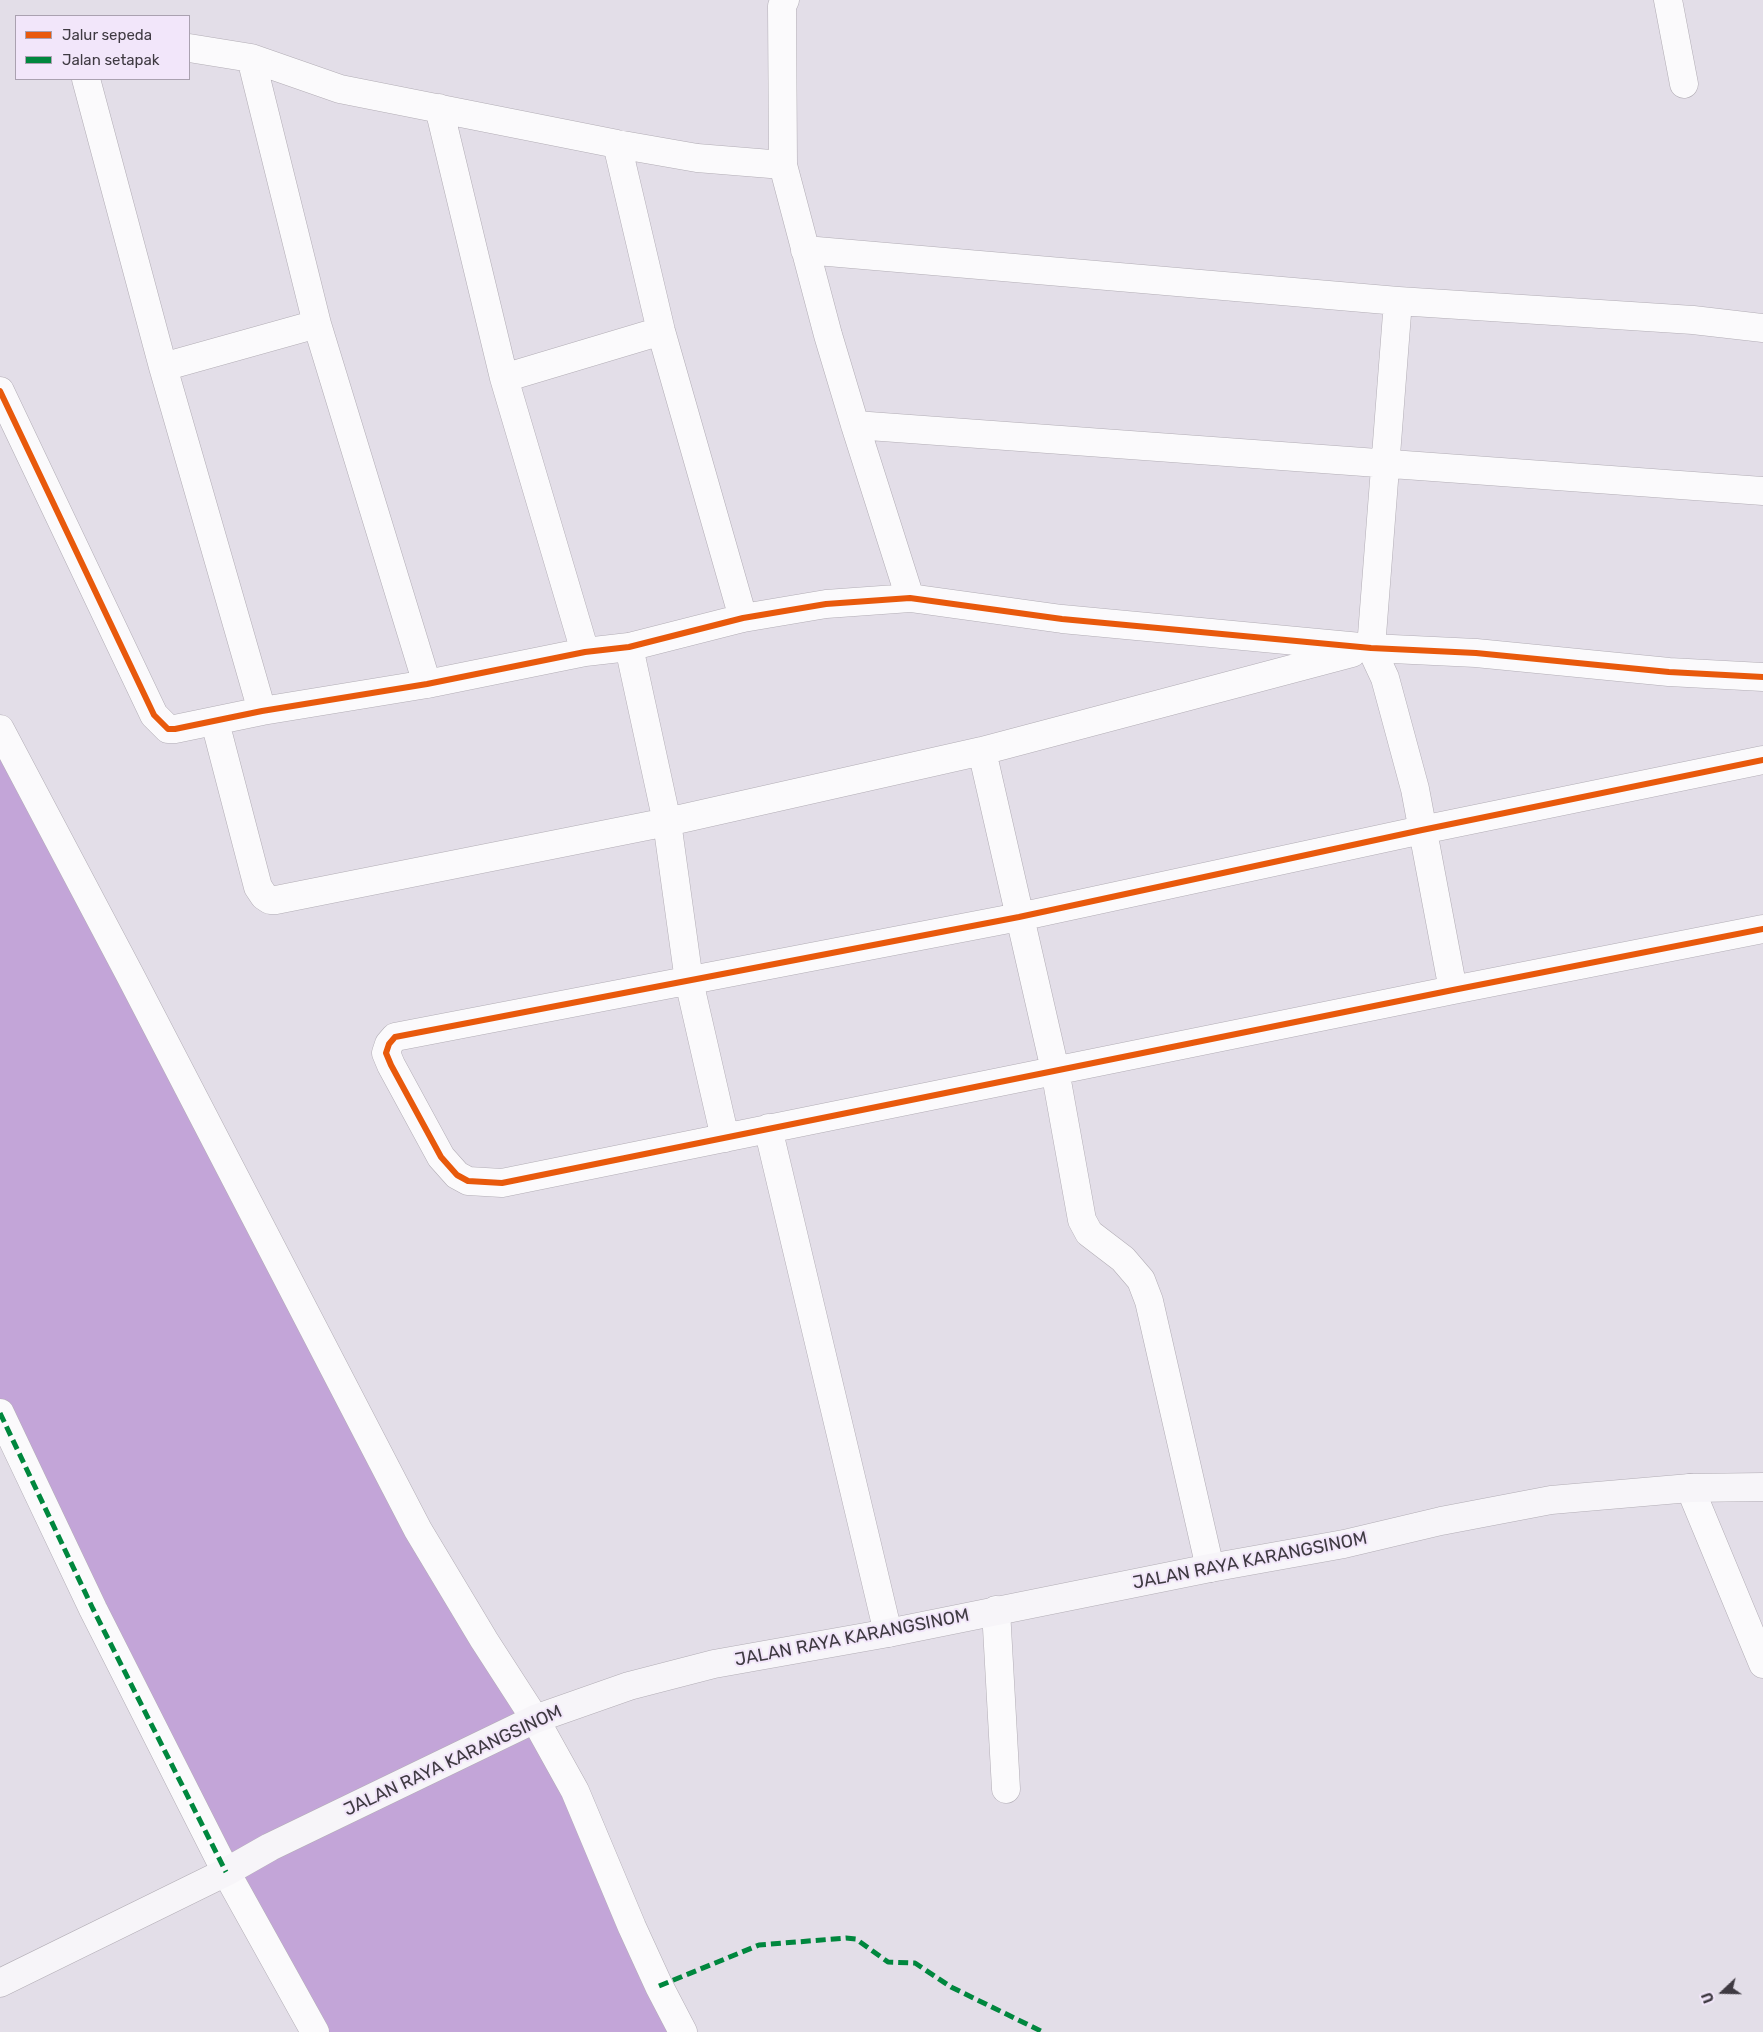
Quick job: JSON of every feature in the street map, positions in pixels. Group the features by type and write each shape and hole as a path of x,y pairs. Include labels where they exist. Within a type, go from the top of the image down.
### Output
{"street":[{"path":"785,0 782,6 783,165 855,425 910,598"},
{"path":"1668,0 1684,84"},
{"path":"190,48 252,58 340,89 617,144 697,158 783,165"},
{"path":"252,58 317,324 427,684"},
{"path":"86,80 163,367 262,711"},
{"path":"439,108 504,378 585,652"},
{"path":"617,144 661,331 743,618"},
{"path":"805,250 1398,301 1693,320 1763,328"},
{"path":"1398,301 1387,464 1371,648 1385,678 1416,789 1422,830 1453,990"},
{"path":"163,367 317,324"},
{"path":"504,378 661,331"},
{"path":"0,391 154,715 168,729 215,722 262,711 427,684 585,652 629,648 743,618 826,604 910,598 1062,619 1371,648 1476,654 1669,672 1763,677"},
{"path":"855,425 1763,491"},
{"path":"629,648 667,822 689,981 726,1138"},
{"path":"215,722 258,887 264,896 270,900 667,822 982,751 1371,648"},
{"path":"0,729 418,1530 484,1640 524,1724 576,1791 632,1927 683,2032"},
{"path":"982,751 1055,1070 1082,1220 1089,1233 1124,1259 1141,1280 1149,1302 1210,1568"},
{"path":"1763,760 1422,830 1019,917 395,1037 389,1044 386,1053 441,1157 457,1175 468,1181 502,1183 1055,1070 1763,929"},
{"path":"768,1128 888,1633"},
{"path":"0,1413 93,1608 226,1872 315,2032"},
{"name":"JALAN RAYA KARANGSINOM","path":"0,1983 226,1872 270,1847 524,1724 629,1686 714,1664 888,1633 1210,1568 1344,1544 1441,1520 1551,1500 1690,1488 1763,1487"},
{"path":"1690,1488 1763,1664"},
{"path":"996,1610 1006,1790"}],"shaded area":[{"path":"0,729 484,1640 683,2032 315,2032 0,1420"}],"marked path":[{"path":"0,1413 93,1609 226,1872"},
{"path":"659,1986 759,1945 846,1938 856,1939 888,1962 915,1963 951,1987 1043,2032"}],"cycle path":[{"path":"0,391 154,715 168,729 262,711 427,684 585,652 629,647 743,618 826,604 910,598 1062,619 1371,648 1476,653 1669,672 1763,677"},
{"path":"1763,760 1422,830 1019,917 395,1037 389,1044 386,1053 441,1157 457,1175 468,1181 502,1183 1763,929"}]}
